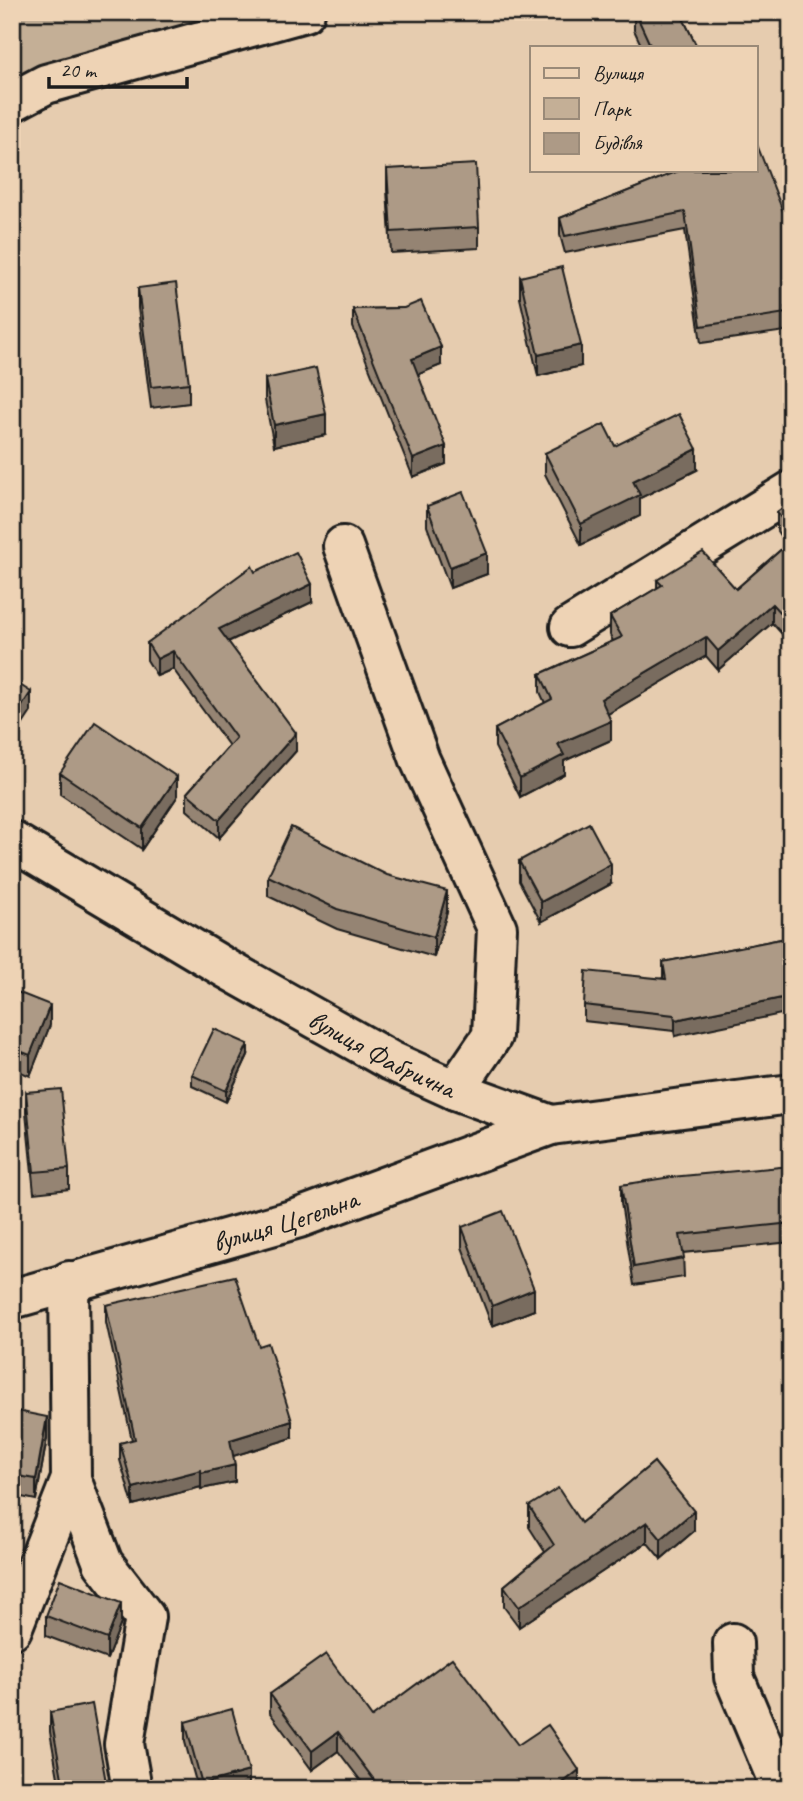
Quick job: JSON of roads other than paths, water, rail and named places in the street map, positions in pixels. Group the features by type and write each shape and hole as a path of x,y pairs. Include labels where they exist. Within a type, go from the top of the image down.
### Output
{"street":[{"path":"12,102 46,84 305,12"},
{"path":"570,627 791,491"},
{"path":"343,546 420,760 497,928 492,1037 455,1090"},
{"name":"вулиця Фабрична","path":"12,841 227,969 391,1061 455,1090 551,1125 791,1094"},
{"name":"вулиця Цегельна","path":"12,1299 299,1218 551,1125"},
{"path":"69,1281 71,1479 103,1563 145,1617 124,1744 132,1789"},
{"path":"12,1629 71,1479"},
{"path":"733,1643 734,1677 774,1772 778,1789"}]}
